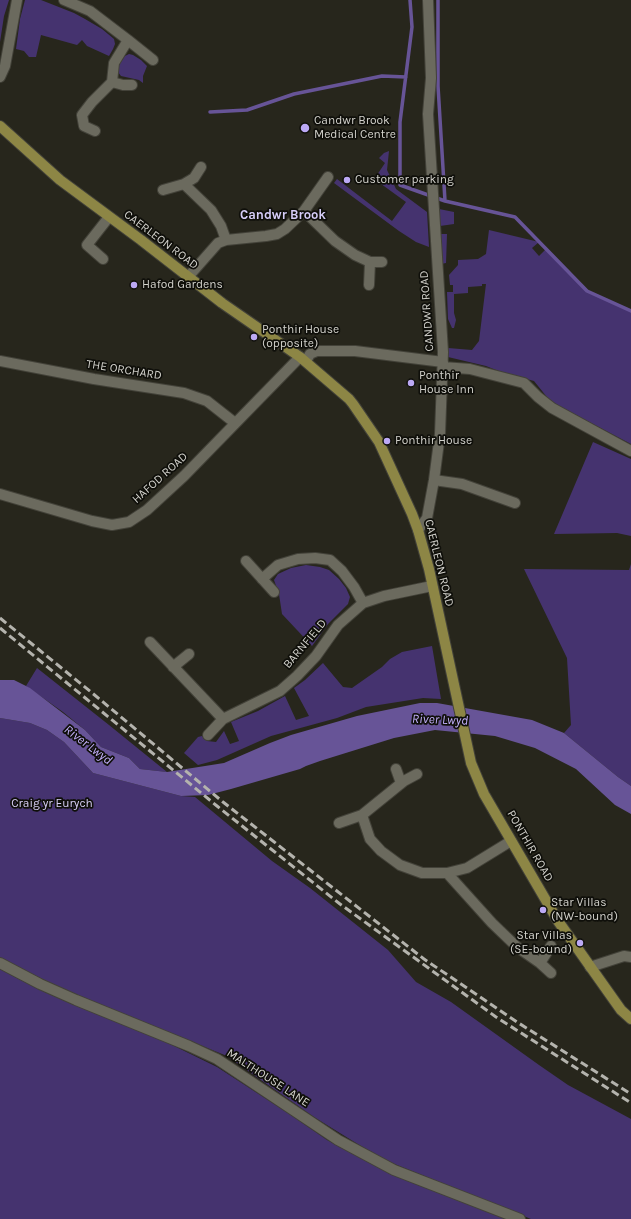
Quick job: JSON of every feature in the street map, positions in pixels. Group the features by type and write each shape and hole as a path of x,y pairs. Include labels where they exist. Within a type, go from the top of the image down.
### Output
{"main road":[{"name":"CAERLEON ROAD","path":"0,126 60,180 222,303 303,359 349,399 379,442 418,530 428,564 466,736"},
{"name":"PONTHIR ROAD","path":"466,736 471,763 484,794 511,841 558,921 590,968 624,1013 631,1019"}],"street":[{"path":"0,77 5,66 17,0"},
{"path":"64,0 90,11 153,60"},
{"name":"CANDWR ROAD","path":"418,530 427,518 434,480 440,434 443,365 428,114 431,78 428,0"},
{"path":"95,132 84,126 82,115 92,102 112,82 114,63 128,40"},
{"path":"112,82 132,85"},
{"path":"164,190 184,184 194,178 202,166"},
{"path":"188,277 218,243 226,240 277,234 285,229 304,211 328,177"},
{"path":"184,184 211,210 221,226 226,240"},
{"path":"304,211 334,241 355,255 370,262 382,262"},
{"path":"103,258 87,245 109,217"},
{"path":"369,286 370,262"},
{"name":"HAFOD ROAD","path":"0,494 92,521 112,525 129,522 146,510 184,476 235,423 303,359 317,351 355,351 470,369 524,383 552,408 631,451"},
{"name":"THE ORCHARD","path":"0,361 94,379 184,393 207,401 235,423"},
{"path":"434,480 462,484 515,503"},
{"path":"262,579 278,565 298,559 315,558 330,560 342,571 354,587 363,603"},
{"path":"246,562 274,592"},
{"name":"BARNFIELD","path":"208,735 223,719 286,686 316,656 338,625 363,603 384,596 432,586"},
{"path":"150,642 223,719"},
{"path":"174,667 188,654"},
{"path":"396,769 401,782"},
{"path":"339,823 362,815 401,782 417,774"},
{"path":"362,815 370,839 381,850 400,865 422,873 447,873 467,868 511,841"},
{"path":"447,873 492,923 517,947 540,963 551,973"},
{"path":"540,963 551,946"},
{"path":"590,968 624,956 631,957"},
{"name":"MALTHOUSE LANE","path":"0,963 40,984 76,1000 217,1059 338,1140 394,1170 520,1219"}],"green space":[{"path":"0,0 9,0 4,16 0,42"},
{"path":"25,0 41,0 74,13 102,29 114,39 115,44 109,56 87,46 82,40 77,45 41,35 36,57 29,57 24,51 16,49 20,19"},
{"path":"129,54 141,60 147,66 143,76 143,83 139,80 121,76 118,72 119,64 125,56"},
{"path":"389,151 387,170 396,189 427,212 429,247 416,242 399,231 334,183 337,179 392,221 406,202 377,181 380,177 377,175 385,163 379,158 384,153"},
{"path":"439,209 454,212 454,224 440,226"},
{"path":"489,230 539,242 532,248 539,256 546,249 587,291 631,311 631,444 551,402 534,381 501,372 486,366 448,357 448,348 472,350 479,341 486,284 482,284 482,286 468,287 468,293 454,294 454,313 456,320 454,328 452,328 448,319 447,292 453,292 453,285 450,285 449,275 458,265 458,260 478,259 486,254"},
{"path":"440,234 447,234 446,263 441,264"},
{"path":"593,442 631,459 631,536 617,533 554,534"},
{"path":"631,564 631,786 564,733 571,725 567,658 524,569 629,570"},
{"path":"306,565 329,570 346,588 350,597 348,604 328,624 312,646 282,614 279,594 274,580 278,574 291,568"},
{"path":"432,646 441,699 423,698 366,707 337,718 271,736 217,760 198,765 184,753 198,737 202,736 207,741 216,742 224,731 230,744 239,741 231,722 258,711 285,696 296,720 309,716 294,688 323,663 343,687 352,688 382,667 390,659 402,652"},
{"path":"37,668 167,772 140,769 129,758 101,747 85,730 63,712 26,686"},
{"name":"Craig yr Eurych","path":"0,718 30,723 47,730 64,742 93,773 181,796 195,797 272,861 310,888 388,950 416,982 451,1002 568,1085 631,1119 631,1219 531,1219 382,1159 314,1117 227,1056 62,989 0,958"},
{"path":"0,969 25,982 162,1040 217,1067 327,1140 384,1170 485,1209 505,1219 0,1219"}],"water":[{"name":"River Lwyd","path":"0,680 14,680 30,688 85,730 101,747 129,758 140,769 167,772 224,763 291,735 357,716 420,703 437,703 532,720 564,733 631,786 631,814 615,805 576,769 535,748 495,736 435,730 394,738 320,761 300,769 208,795 181,796 93,773 64,742 47,730 30,723 0,718"}],"waterway":[{"path":"410,0 412,27 400,122 400,185 445,201 515,217 587,291 631,311"},
{"path":"438,0 438,86 445,201"},
{"path":"210,112 247,110 294,94 382,76 406,77"}],"railway":[{"path":"0,618 223,802 424,959 517,1022 631,1094"},
{"path":"0,628 217,806 340,904 496,1017 631,1103"}],"place":[{"name":"Candwr Brook Medical Centre","path":"305,128"},
{"name":"Customer parking","path":"347,180"},
{"name":"Hafod Gardens","path":"134,285"},
{"name":"Ponthir House (opposite)","path":"254,337"},
{"name":"Ponthir House Inn","path":"411,383"},
{"name":"Ponthir House","path":"387,441"},
{"name":"Star Villas (NW-bound)","path":"543,910"},
{"name":"Star Villas (SE-bound)","path":"580,943"}],"district":[{"name":"Candwr Brook","path":"283,215"}]}
